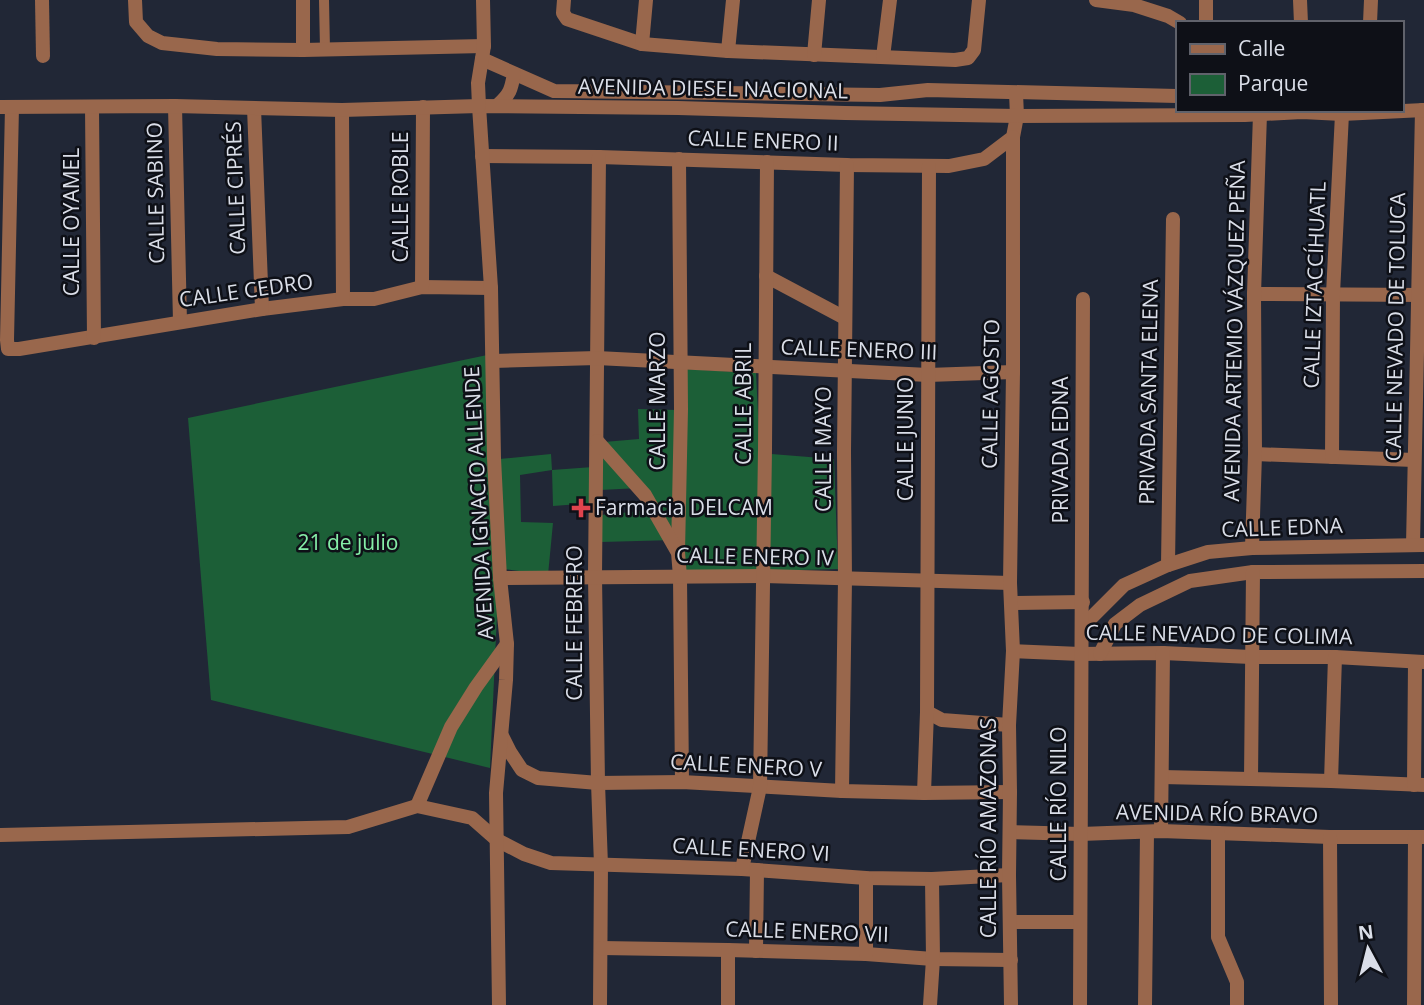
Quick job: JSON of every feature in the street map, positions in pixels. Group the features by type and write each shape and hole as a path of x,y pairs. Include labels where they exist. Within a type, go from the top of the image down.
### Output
{"street":[{"path":"42,0 43,56"},
{"path":"135,0 136,22 148,36 162,43 217,49 483,52 514,74 554,91 880,95 928,90 1176,96"},
{"path":"303,0 303,50"},
{"path":"324,0 325,49"},
{"name":"AVENIDA IGNACIO ALLENDE","path":"483,0 483,52 478,83 491,288 494,458 500,578 507,644 496,793 499,1005"},
{"path":"642,44 646,0"},
{"path":"728,51 733,0"},
{"path":"814,55 819,0"},
{"path":"883,57 890,0"},
{"path":"563,7 567,19 642,44 728,51 955,60 968,58 974,50 979,0"},
{"path":"1096,0 1132,2 1177,21"},
{"path":"1206,0 1206,21"},
{"path":"1300,0 1301,21"},
{"path":"1368,21 1371,0"},
{"path":"498,105 511,91 514,74"},
{"path":"1013,137 1017,116 1016,93"},
{"name":"AVENIDA DIESEL NACIONAL","path":"6,107 175,106 342,110 498,105 1017,116 1367,112"},
{"name":"CALLE SABINO","path":"175,106 180,322"},
{"path":"5,274 6,107"},
{"name":"CALLE OYAMEL","path":"92,107 93,338"},
{"name":"CALLE ROBLE","path":"422,288 423,107"},
{"name":"CALLE CIPRÉS","path":"254,108 262,309"},
{"path":"342,110 343,299"},
{"name":"AVENIDA DIESEL NACIONAL","path":"1403,110 1423,110"},
{"name":"CALLE NEVADO DE TOLUCA","path":"1418,545 1414,460 1421,295 1423,110"},
{"name":"AVENIDA ARTEMIO VÁZQUEZ PEÑA","path":"1252,548 1255,454 1253,112"},
{"name":"CALLE IZTACCÍHUATL","path":"1332,457 1333,294 1342,114"},
{"name":"CALLE ENERO II","path":"482,156 949,166 984,159 1013,137"},
{"name":"CALLE AGOSTO","path":"1013,137 1010,583 1013,651"},
{"name":"CALLE FEBRERO","path":"599,157 595,576 601,865 600,1005"},
{"name":"CALLE MARZO","path":"679,159 681,409 678,552 682,782"},
{"name":"CALLE ABRIL","path":"756,951 750,869 760,787 762,730 767,162"},
{"name":"CALLE MAYO","path":"842,791 847,165"},
{"name":"CALLE JUNIO","path":"925,793 929,166"},
{"name":"PRIVADA SANTA ELENA","path":"1168,565 1173,219"},
{"name":"CALLE CEDRO","path":"5,274 9,349 93,338 262,309 343,299 374,299 422,288 491,288"},
{"path":"766,276 845,318"},
{"path":"1254,294 1421,295"},
{"name":"PRIVADA EDNA","path":"1083,299 1083,602"},
{"name":"CALLE ENERO III","path":"493,361 597,358 928,376 1013,372"},
{"path":"597,441 645,495 678,552"},
{"path":"1255,454 1414,460"},
{"name":"CALLE EDNA","path":"1082,627 1124,585 1168,565 1208,552 1252,548 1418,545"},
{"path":"1100,654 1115,624 1140,605 1190,582 1253,572 1424,571"},
{"path":"1251,779 1253,572"},
{"name":"CALLE ENERO IV","path":"500,578 764,576 1010,583"},
{"path":"1011,603 1083,602"},
{"name":"CALLE RÍO NILO","path":"1080,1005 1080,654 1083,602"},
{"path":"0,835 348,827 417,806 451,727 507,644"},
{"name":"CALLE NEVADO DE COLIMA","path":"1013,651 1335,657 1420,662"},
{"name":"CALLE RÍO AMAZONAS","path":"1011,1005 1009,725 1013,651"},
{"path":"1145,1005 1154,832 1162,777 1163,653"},
{"path":"1331,781 1335,657"},
{"path":"1162,777 1419,785 1420,662"},
{"path":"927,712 942,720 1009,725"},
{"name":"CALLE ENERO V","path":"502,735 522,770 538,778 598,783 682,782 842,791 1010,792"},
{"name":"CALLE ENERO VI","path":"417,806 471,818 497,840 524,854 551,863 750,869 866,878 932,879 1009,875"},
{"name":"AVENIDA RÍO BRAVO","path":"1010,832 1419,837"},
{"path":"1218,833 1218,937 1237,982 1237,1005"},
{"path":"1329,837 1331,1005"},
{"path":"1414,1005 1419,837"},
{"path":"866,878 866,954"},
{"path":"930,1005 933,959 932,879"},
{"path":"1010,922 1080,922"},
{"name":"CALLE ENERO VII","path":"601,948 1011,960"},
{"path":"728,950 728,1005"}],"green space":[{"name":"21 de julio","path":"492,354 499,570 490,768 211,700 188,418"},
{"path":"685,369 756,373 760,453 834,459 838,569 684,573"},
{"path":"638,409 677,410 675,540 601,542 601,515 641,511 640,488 600,490 604,442 639,439"},
{"path":"551,454 552,470 520,475 521,522 553,523 548,575 504,569 499,459"},
{"path":"593,467 593,503 553,506 552,470"}],"place":[{"name":"Farmacia DELCAM","path":"581,508"}]}
